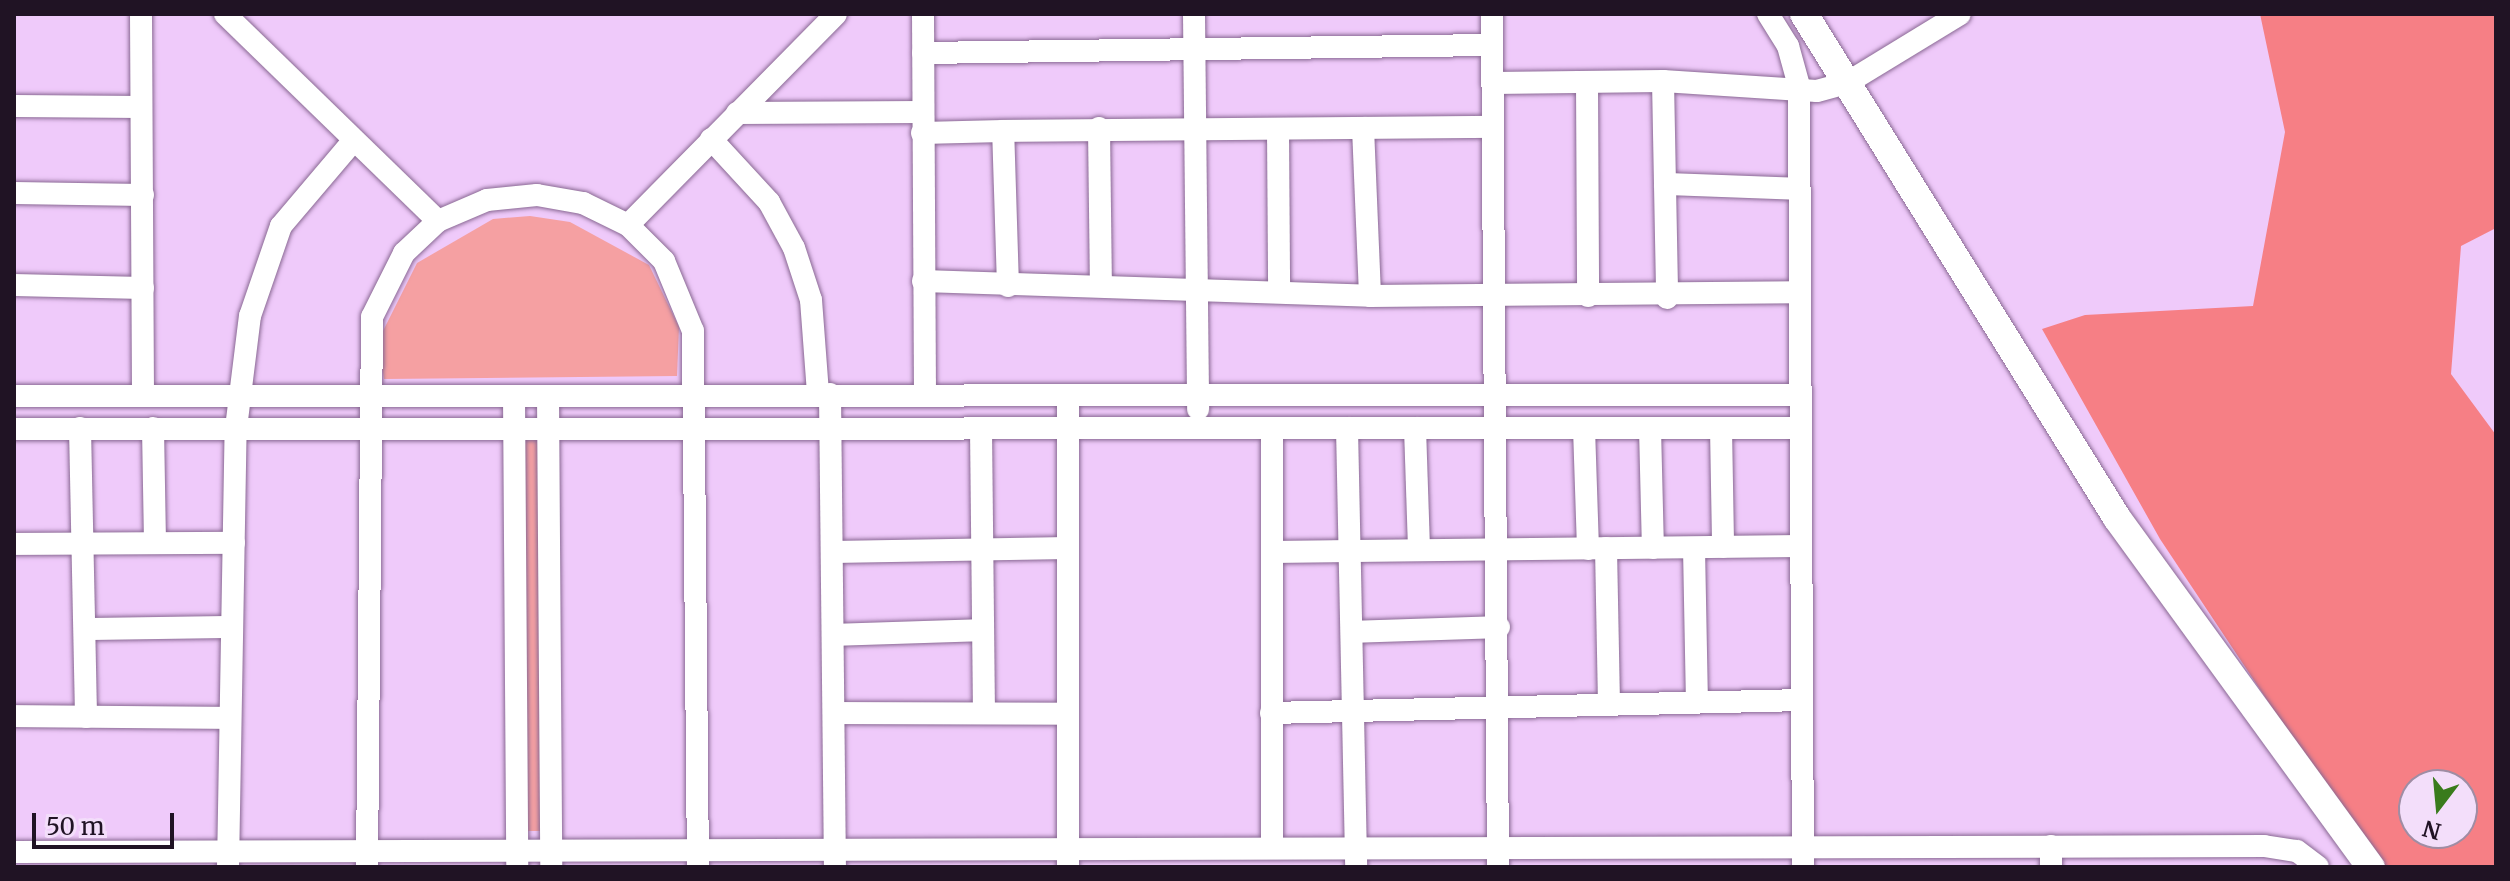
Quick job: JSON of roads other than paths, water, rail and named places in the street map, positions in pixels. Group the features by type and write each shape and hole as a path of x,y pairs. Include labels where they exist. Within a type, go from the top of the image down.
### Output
{"street":[{"path":"141,14 143,396"},
{"path":"225,14 438,221"},
{"path":"628,225 836,14"},
{"path":"923,14 925,395"},
{"path":"1194,14 1198,428"},
{"path":"1492,14 1491,127 1499,550 1498,857"},
{"path":"1768,14 1788,46 1799,86 1797,292 1801,428 1802,857"},
{"path":"1804,14 2117,518 2371,867"},
{"path":"1493,83 1663,81 1799,86 1817,91 1847,83 1931,21 1960,14"},
{"path":"923,53 1491,45"},
{"path":"1663,81 1667,298"},
{"path":"1587,83 1588,296"},
{"path":"14,106 141,107"},
{"path":"737,113 922,122 1003,131 1491,127"},
{"path":"1099,128 1101,284"},
{"path":"1363,128 1370,296"},
{"path":"1278,130 1279,290"},
{"path":"1003,131 1008,286"},
{"path":"711,139 769,202 794,248 811,300 831,428 835,857"},
{"path":"228,859 236,428 254,294 271,248 295,207 353,141"},
{"path":"1665,184 1799,189"},
{"path":"14,193 143,195"},
{"path":"367,858 369,338 380,294 404,253 438,221 487,200 537,195 583,203 628,225 664,261 687,305 698,428 698,857"},
{"path":"923,281 1008,286 1196,286 1370,296 1667,298 1797,292"},
{"path":"14,285 143,288"},
{"path":"14,396 1800,395"},
{"path":"514,396 517,858"},
{"path":"548,396 551,858"},
{"path":"1068,396 1068,857"},
{"path":"80,428 86,717"},
{"path":"153,428 155,543"},
{"path":"14,429 548,432 698,428 1801,428"},
{"path":"981,428 984,713"},
{"path":"1272,428 1272,847"},
{"path":"1347,428 1356,857"},
{"path":"1415,428 1419,550"},
{"path":"1584,428 1609,703"},
{"path":"1650,428 1653,548"},
{"path":"1721,428 1723,547"},
{"path":"14,544 234,543"},
{"path":"1272,552 1801,546"},
{"path":"833,552 1068,548"},
{"path":"1694,548 1697,702"},
{"path":"85,629 232,627"},
{"path":"1352,632 1499,627"},
{"path":"834,635 983,630"},
{"path":"1271,713 1499,704 1802,700"},
{"path":"835,713 1068,714"},
{"path":"14,716 229,718"},
{"path":"14,852 228,859 1068,857 1272,847 1356,857 2286,857 2318,867"}]}
